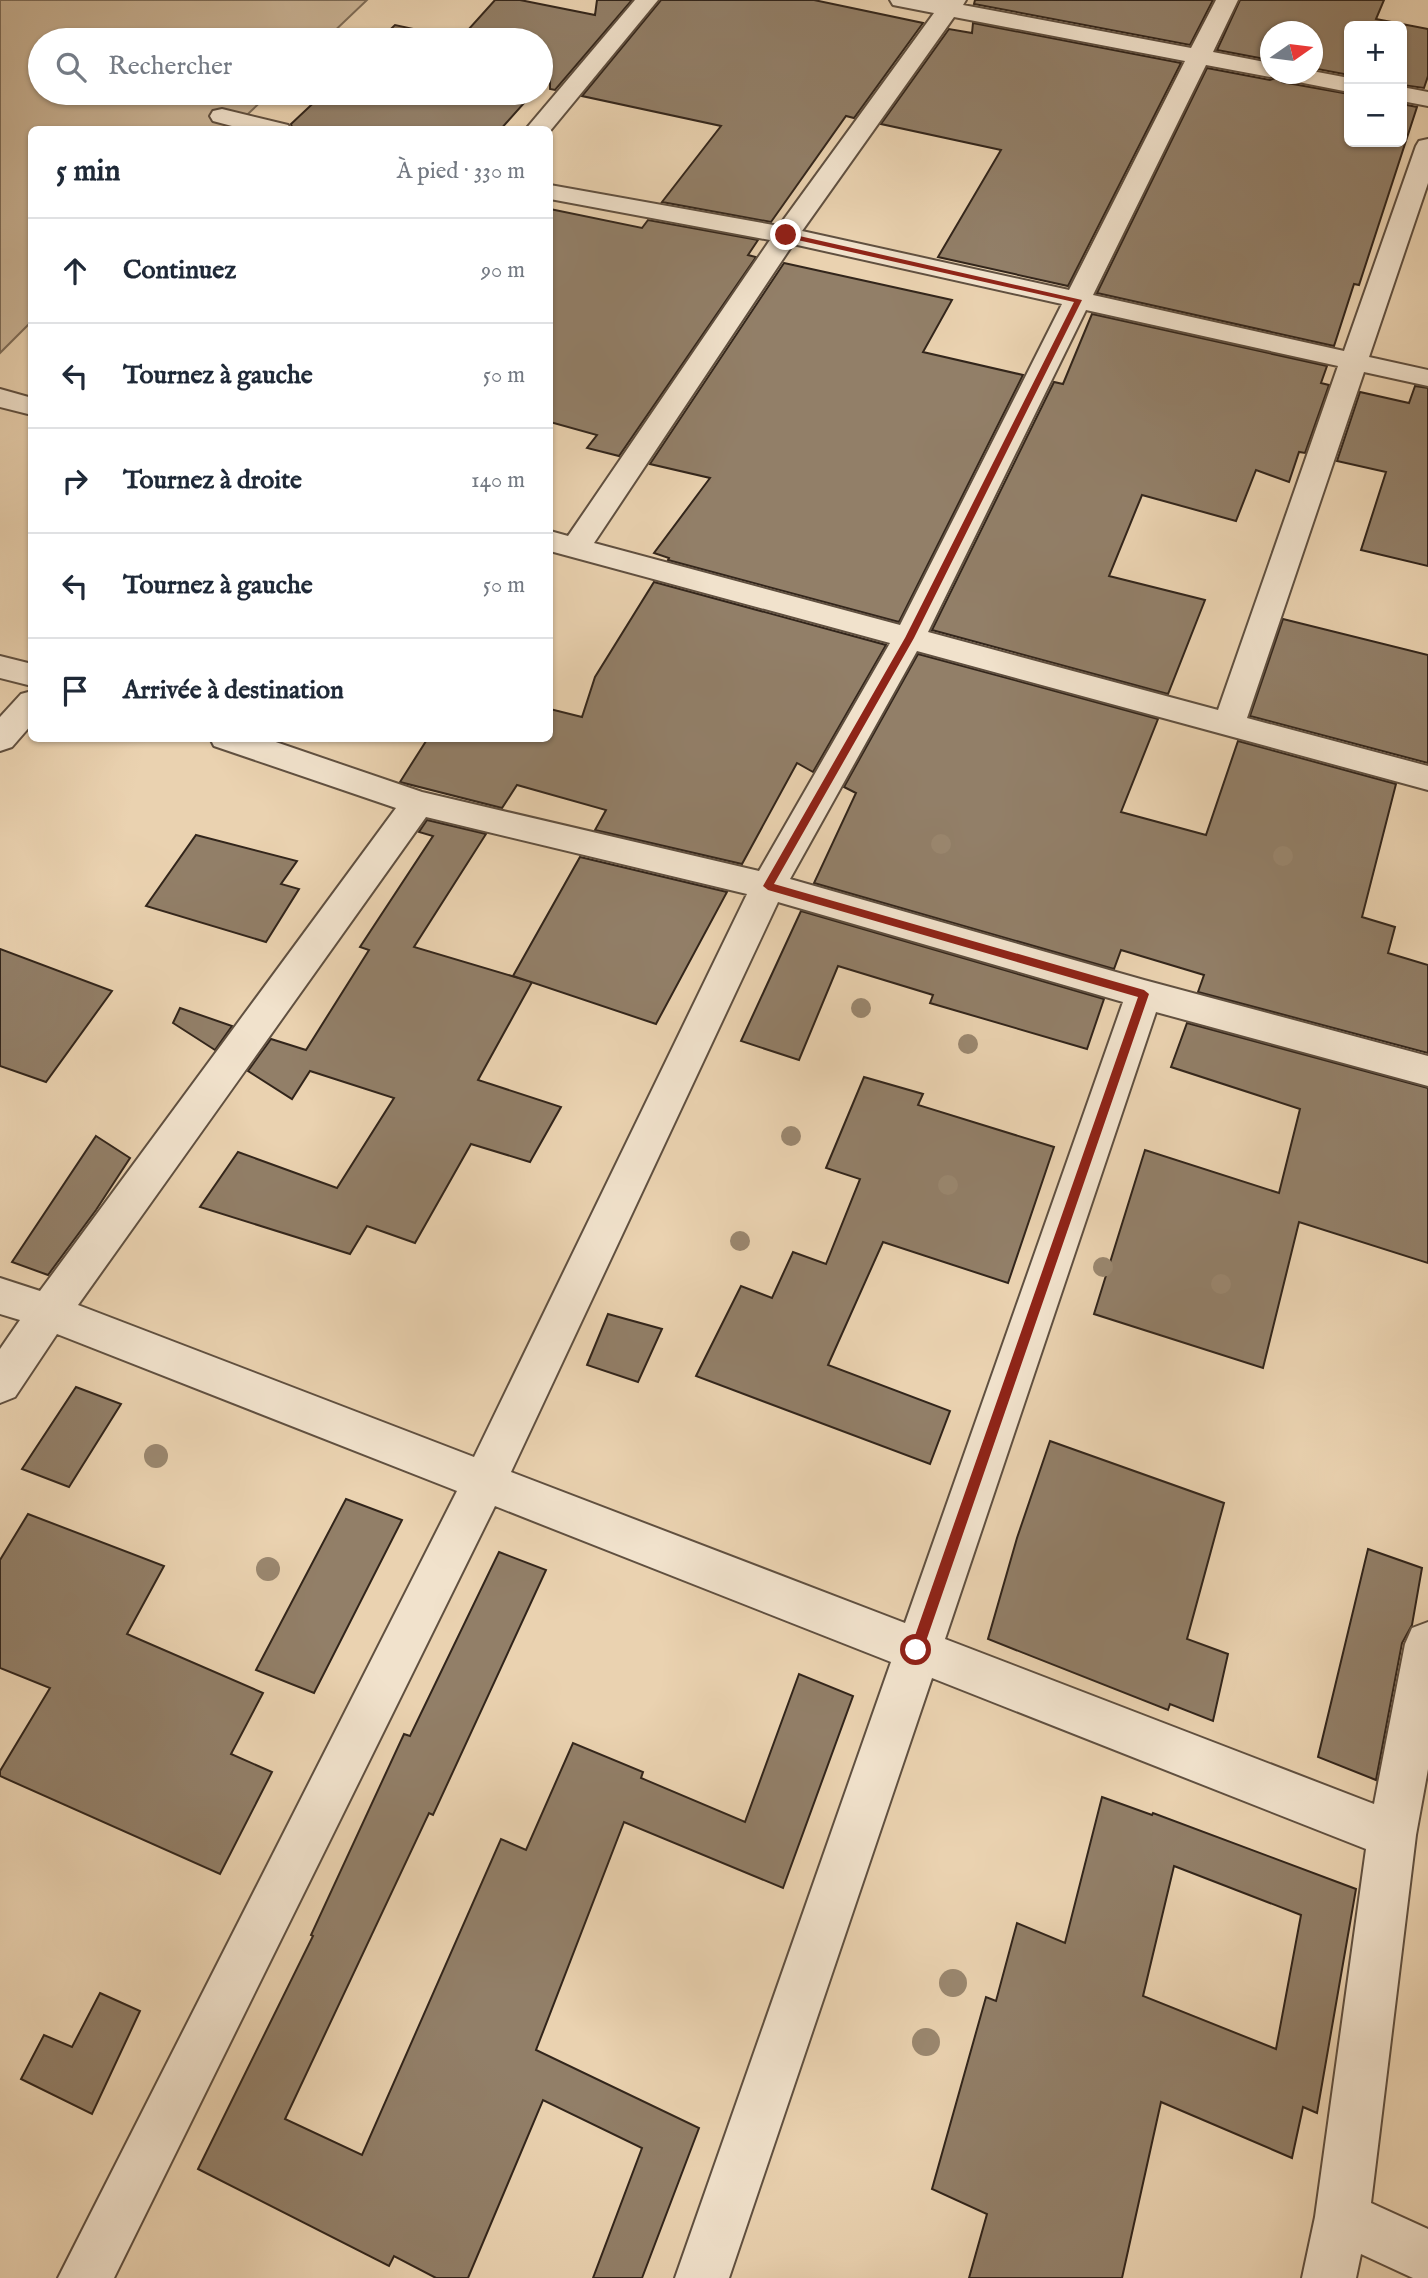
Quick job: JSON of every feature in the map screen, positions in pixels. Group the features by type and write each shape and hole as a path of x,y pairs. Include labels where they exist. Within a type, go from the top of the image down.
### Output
{"street":[{"path":"540,126 647,0"},
{"path":"901,0 952,4 1260,68"},
{"path":"85,2278 485,1482 768,886 909,638 1201,57 1227,0"},
{"path":"952,4 562,545 1428,778"},
{"path":"1323,80 1344,84"},
{"path":"1407,95 1428,99"},
{"path":"222,116 263,126"},
{"path":"1228,724 1428,146"},
{"path":"553,193 786,235 1428,378"},
{"path":"0,398 28,406"},
{"path":"0,667 28,674"},
{"path":"0,739 28,707"},
{"path":"238,742 418,803 768,886 1144,994 1428,1071"},
{"path":"0,1384 418,803"},
{"path":"702,2278 1144,994"},
{"path":"0,1296 50,1312 1392,1835"},
{"path":"1329,2278 1342,2217 1392,1835 1428,1644"},
{"path":"1342,2217 1428,2257"}],"shaded area":[{"path":"0,0 367,0 338,28 28,28 28,105 257,105 235,126 28,126 28,325 0,353"}],"building":[{"path":"495,0 520,0 595,15 597,0 632,0 555,90 553,28 470,28"},
{"path":"661,0 814,0 923,23 854,118 846,116 771,222 662,202 721,126 582,96"},
{"path":"975,0 1213,0 1190,45 974,4"},
{"path":"1240,0 1384,0 1376,19 1386,21 1344,21 1344,74 1323,70 1323,21 1260,21 1260,58 1217,50"},
{"path":"973,23 1181,63 1068,286 938,257 1001,150 881,124 949,29 972,33"},
{"path":"1407,25 1428,29 1428,76 1424,88 1407,86"},
{"path":"1207,68 1260,78 1260,84 1293,84 1344,93 1344,147 1404,147 1359,285 1354,284 1334,346 1097,293"},
{"path":"311,105 522,105 504,126 291,124"},
{"path":"1407,105 1417,107 1407,138"},
{"path":"553,210 642,228 648,220 758,240 748,255 756,257 619,456 587,448 597,435 553,423"},
{"path":"784,263 952,300 923,352 1023,375 899,622 668,560 669,558 654,553 710,478 650,464"},
{"path":"1092,314 1327,366 1321,383 1329,385 1305,453 1299,452 1289,482 1256,470 1236,521 1142,495 1109,576 1205,600 1168,694 932,630 1054,382 1063,384"},
{"path":"1415,386 1428,388 1428,566 1361,550 1386,472 1337,461 1360,392 1409,403"},
{"path":"654,582 886,645 813,772 797,763 742,864 595,830 606,810 517,785 502,808 400,782 425,742 553,742 553,710 582,717 595,677"},
{"path":"1283,619 1428,655 1428,763 1250,716"},
{"path":"918,654 1158,719 1121,812 1206,835 1238,741 1396,784 1362,917 1395,927 1388,953 1428,965 1428,1053 1198,992 1204,975 1121,950 1114,969 814,883 856,793 844,787"},
{"path":"427,820 486,834 414,947 532,982 478,1080 561,1107 530,1162 471,1144 415,1243 367,1226 350,1254 200,1207 238,1152 337,1188 394,1098 310,1071 292,1099 248,1071 271,1039 306,1050 369,950 360,947 433,836 419,832"},
{"path":"196,835 297,861 281,884 299,889 266,942 146,906"},
{"path":"580,857 727,892 656,1024 513,976"},
{"path":"801,911 1104,999 1087,1049 930,1003 933,995 838,966 799,1060 741,1041"},
{"path":"0,949 112,991 46,1082 0,1066"},
{"path":"180,1008 232,1026 215,1050 173,1023"},
{"path":"1187,1023 1428,1088 1428,1263 1299,1222 1263,1368 1094,1314 1145,1150 1279,1193 1300,1109 1171,1067"},
{"path":"864,1077 923,1094 918,1105 1054,1147 1008,1283 883,1242 828,1365 950,1411 930,1464 696,1376 741,1286 772,1298 793,1252 826,1264 860,1179 826,1168"},
{"path":"96,1136 130,1158 96,1210 48,1275 12,1262"},
{"path":"608,1314 662,1329 638,1382 587,1365"},
{"path":"76,1387 121,1404 69,1487 22,1469"},
{"path":"1050,1441 1224,1503 1187,1639 1228,1654 1213,1721 1170,1704 1168,1710 988,1639 1017,1538"},
{"path":"346,1499 402,1520 314,1693 256,1670"},
{"path":"28,1514 164,1566 127,1634 263,1693 231,1754 272,1772 220,1874 0,1776 0,1771 50,1688 0,1668 0,1560"},
{"path":"1368,1549 1422,1568 1412,1625 1402,1643 1376,1780 1318,1757"},
{"path":"499,1552 546,1570 433,1815 429,1813 285,2119 362,2155 501,1839 526,1850 573,1743 643,1772 641,1778 745,1822 799,1674 853,1696 783,1888 624,1822 536,2050 699,2128 642,2278 593,2278 642,2148 543,2100 468,2278 436,2278 394,2256 389,2266 198,2169 313,1936 311,1935 404,1734 410,1736"},
{"path":"1102,1797 1152,1815 1153,1813 1356,1889 1317,2113 1303,2107 1292,2158 1161,2102 1122,2278 969,2278 987,2214 932,2189 986,1997 996,2001 1017,1923 1065,1943","holes":["1174,1866 1301,1915 1276,2049 1143,1996"]},
{"path":"100,1993 140,2011 92,2114 21,2079 44,2035 72,2047"}],"route":[{"path":"786,235 1078,300 909,638 768,886 1144,994 916,1650"}]}
